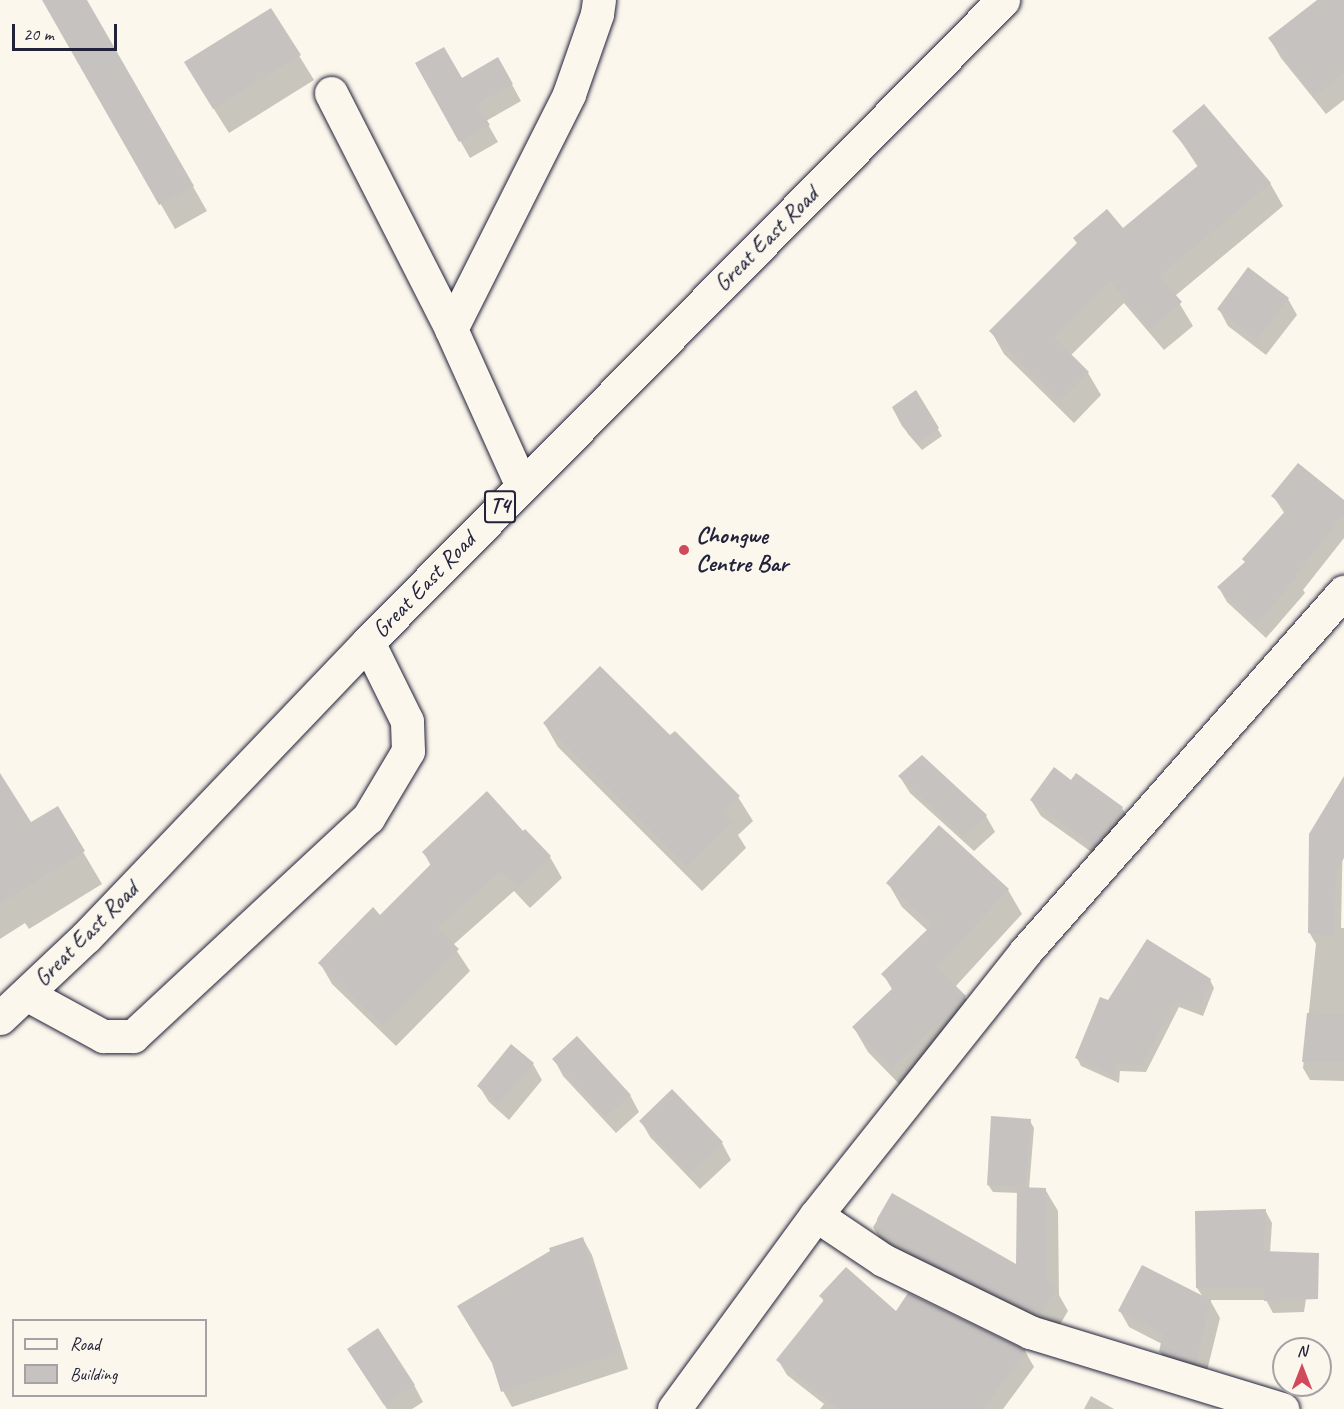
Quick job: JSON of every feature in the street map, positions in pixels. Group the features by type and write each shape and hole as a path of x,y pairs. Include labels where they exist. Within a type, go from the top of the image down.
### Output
{"main road":[{"path":"451,329 569,94 597,14 599,0"},
{"name":"Great East Road","path":"0,1018 86,937 368,642 1003,0"},
{"path":"331,93 451,329 522,486"},
{"path":"674,1409 816,1215 1025,951 1344,592"},
{"path":"26,994 103,1036 133,1036 368,818 408,751 406,722 368,642"},
{"path":"816,1215 883,1260 1030,1332 1271,1408"}],"building":[{"path":"42,0 87,0 194,186 159,205"},
{"path":"1317,0 1344,0 1344,73 1314,96 1268,38"},
{"path":"271,8 301,55 213,109 184,62"},
{"path":"444,47 462,78 498,57 513,84 477,104 490,125 459,142 415,63"},
{"path":"1204,104 1271,183 1159,276 1182,302 1150,329 1110,281 1054,337 1089,372 1060,401 989,331 1077,243 1073,238 1107,209 1123,228 1200,164 1172,131"},
{"path":"1248,267 1289,298 1256,340 1217,309"},
{"path":"916,390 939,428 917,443 902,426 892,407"},
{"path":"1298,463 1344,500 1344,514 1295,575 1297,577 1257,624 1217,587 1245,562 1242,559 1287,509 1271,496"},
{"path":"600,666 670,735 675,731 740,796 723,812 733,822 687,867 543,723"},
{"path":"922,755 987,815 964,836 898,776"},
{"path":"1054,767 1071,780 1076,773 1123,807 1094,846 1030,800"},
{"path":"0,773 31,822 58,806 85,851 0,904"},
{"path":"1344,776 1344,858 1336,872 1334,937 1308,933 1309,834"},
{"path":"487,791 523,831 525,829 551,856 518,888 501,871 437,928 459,949 383,1026 318,963 373,907 380,915 432,863 422,852"},
{"path":"939,825 1009,889 937,967 966,996 892,1068 852,1027 894,987 881,974 932,925 886,883"},
{"path":"1147,939 1211,979 1199,1009 1175,1000 1142,1065 1116,1064 1115,1077 1075,1058 1100,997 1108,1000"},
{"path":"1307,1013 1344,1014 1344,1062 1302,1062"},
{"path":"577,1036 631,1095 606,1117 552,1059"},
{"path":"511,1044 534,1063 499,1104 477,1086"},
{"path":"672,1089 723,1142 690,1174 639,1121"},
{"path":"991,1116 1031,1119 1025,1186 987,1185"},
{"path":"1017,1187 1046,1188 1047,1282 1056,1288 1040,1315 929,1262 877,1230 877,1219 892,1193 1016,1264"},
{"path":"1266,1209 1263,1251 1319,1253 1318,1299 1264,1301 1264,1288 1196,1288 1195,1211"},
{"path":"583,1237 620,1352 501,1392 492,1363 457,1306 550,1251 549,1248"},
{"path":"1142,1265 1211,1300 1196,1363 1159,1352 1163,1333 1118,1311"},
{"path":"846,1267 896,1311 908,1293 1026,1350 984,1409 839,1409 776,1360 824,1300 819,1296"},
{"path":"378,1328 415,1385 384,1405 347,1349"}],"place":[{"name":"Chongwe Centre Bar","path":"684,550"}]}
